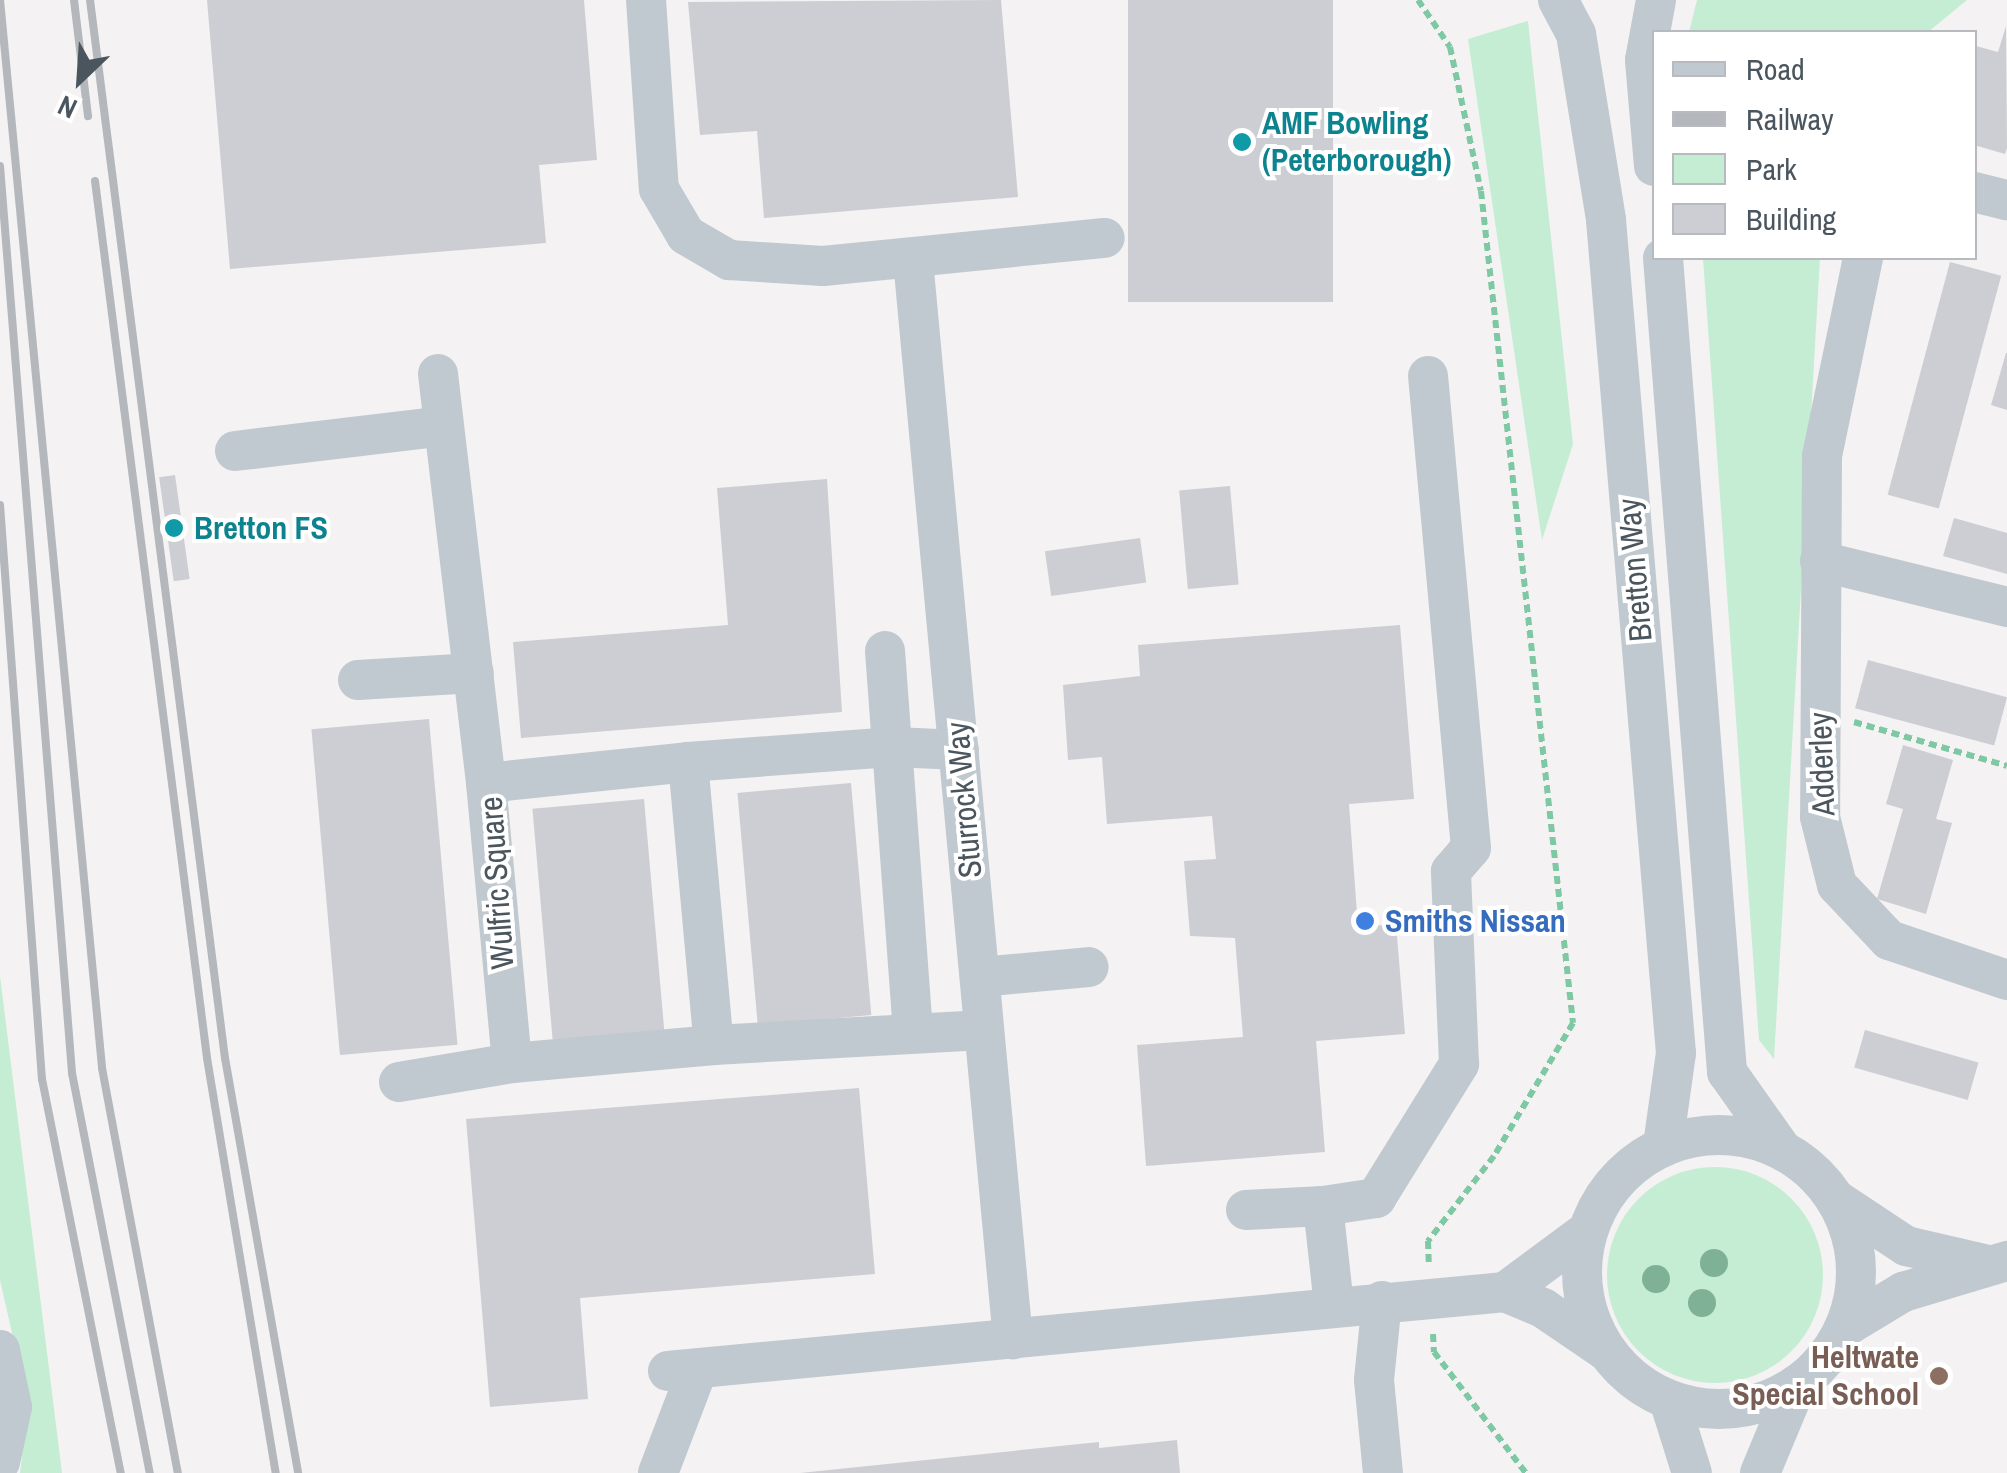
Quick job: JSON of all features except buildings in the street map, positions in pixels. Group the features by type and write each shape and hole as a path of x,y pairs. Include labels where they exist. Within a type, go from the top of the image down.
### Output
{"street":[{"path":"646,0 659,189 686,235 729,260 823,266 1104,238"},
{"name":"Bretton Way","path":"1558,0 1576,34 1606,220 1676,1054 1663,1146"},
{"path":"1652,142 1645,60 1656,0"},
{"path":"1977,193 2007,200"},
{"name":"Sturrock Way","path":"912,260 1012,1339"},
{"name":"Bretton Way","path":"1663,260 1726,1072 1782,1150"},
{"name":"Adderley","path":"1864,260 1822,456 1820,816 1838,885 1890,940 2007,980"},
{"path":"438,374 486,783"},
{"path":"1246,1210 1323,1206 1376,1198 1459,1064 1451,871 1471,848 1428,376"},
{"path":"235,450 444,426"},
{"path":"1820,562 2007,607"},
{"path":"885,651 913,1032"},
{"path":"358,680 474,672"},
{"name":"Wulfric Square","path":"512,1063 486,783 688,762 894,747 959,750"},
{"path":"688,762 714,1045"},
{"path":"980,977 1089,968"},
{"path":"399,1082 512,1063 714,1045 984,1030"},
{"path":"1606,1351 1588,1314 1581,1272 1587,1232 1604,1196 1630,1167 1663,1146 1730,1136 1782,1150 1835,1198 1906,1246 1997,1263"},
{"path":"658,1473 683,1370 1334,1305 1504,1292 1543,1308 1606,1351 1670,1403 1720,1409 1761,1402 1797,1384 1825,1359 1845,1327 1856,1284 1852,1239 1835,1198"},
{"path":"1323,1206 1334,1305"},
{"path":"1504,1292 1587,1232"},
{"path":"1845,1327 1904,1292 1997,1263"},
{"path":"1382,1301 1374,1380 1383,1473"},
{"path":"0,1350 12,1407 0,1462"},
{"path":"1760,1473 1797,1384"},
{"path":"1670,1403 1692,1473"}],"path":[{"path":"1418,0 1450,47 1481,191 1573,1023 1494,1156 1428,1241"},
{"path":"1820,712 2007,766"},
{"path":"1434,1352 1526,1473"}],"green space":[{"path":"1697,0 1967,0 1930,30 1690,30"},
{"path":"1528,21 1573,444 1542,540 1468,39"},
{"path":"1703,260 1820,260 1774,1059 1759,1040"},
{"path":"0,976 62,1473 20,1473 28,1403 0,1280"},
{"path":"1715,1167 1756,1176 1791,1199 1814,1234 1823,1275 1814,1316 1791,1351 1756,1374 1715,1383 1674,1374 1639,1351 1616,1316 1607,1275 1616,1234 1639,1199 1674,1176"}],"railway":[{"path":"0,0 102,1068 178,1473"},
{"path":"74,0 88,116"},
{"path":"90,0 225,1058 298,1473"},
{"path":"0,166 72,1073 150,1473"},
{"path":"95,181 207,1058 276,1473"},
{"path":"0,505 42,1079 121,1473"}],"place":[{"name":"AMF Bowling (Peterborough)","path":"1242,142"},
{"name":"Bretton FS","path":"174,528"},
{"name":"Smiths Nissan","path":"1365,921"},
{"name":"Heltwate Special School","path":"1939,1376"}]}
